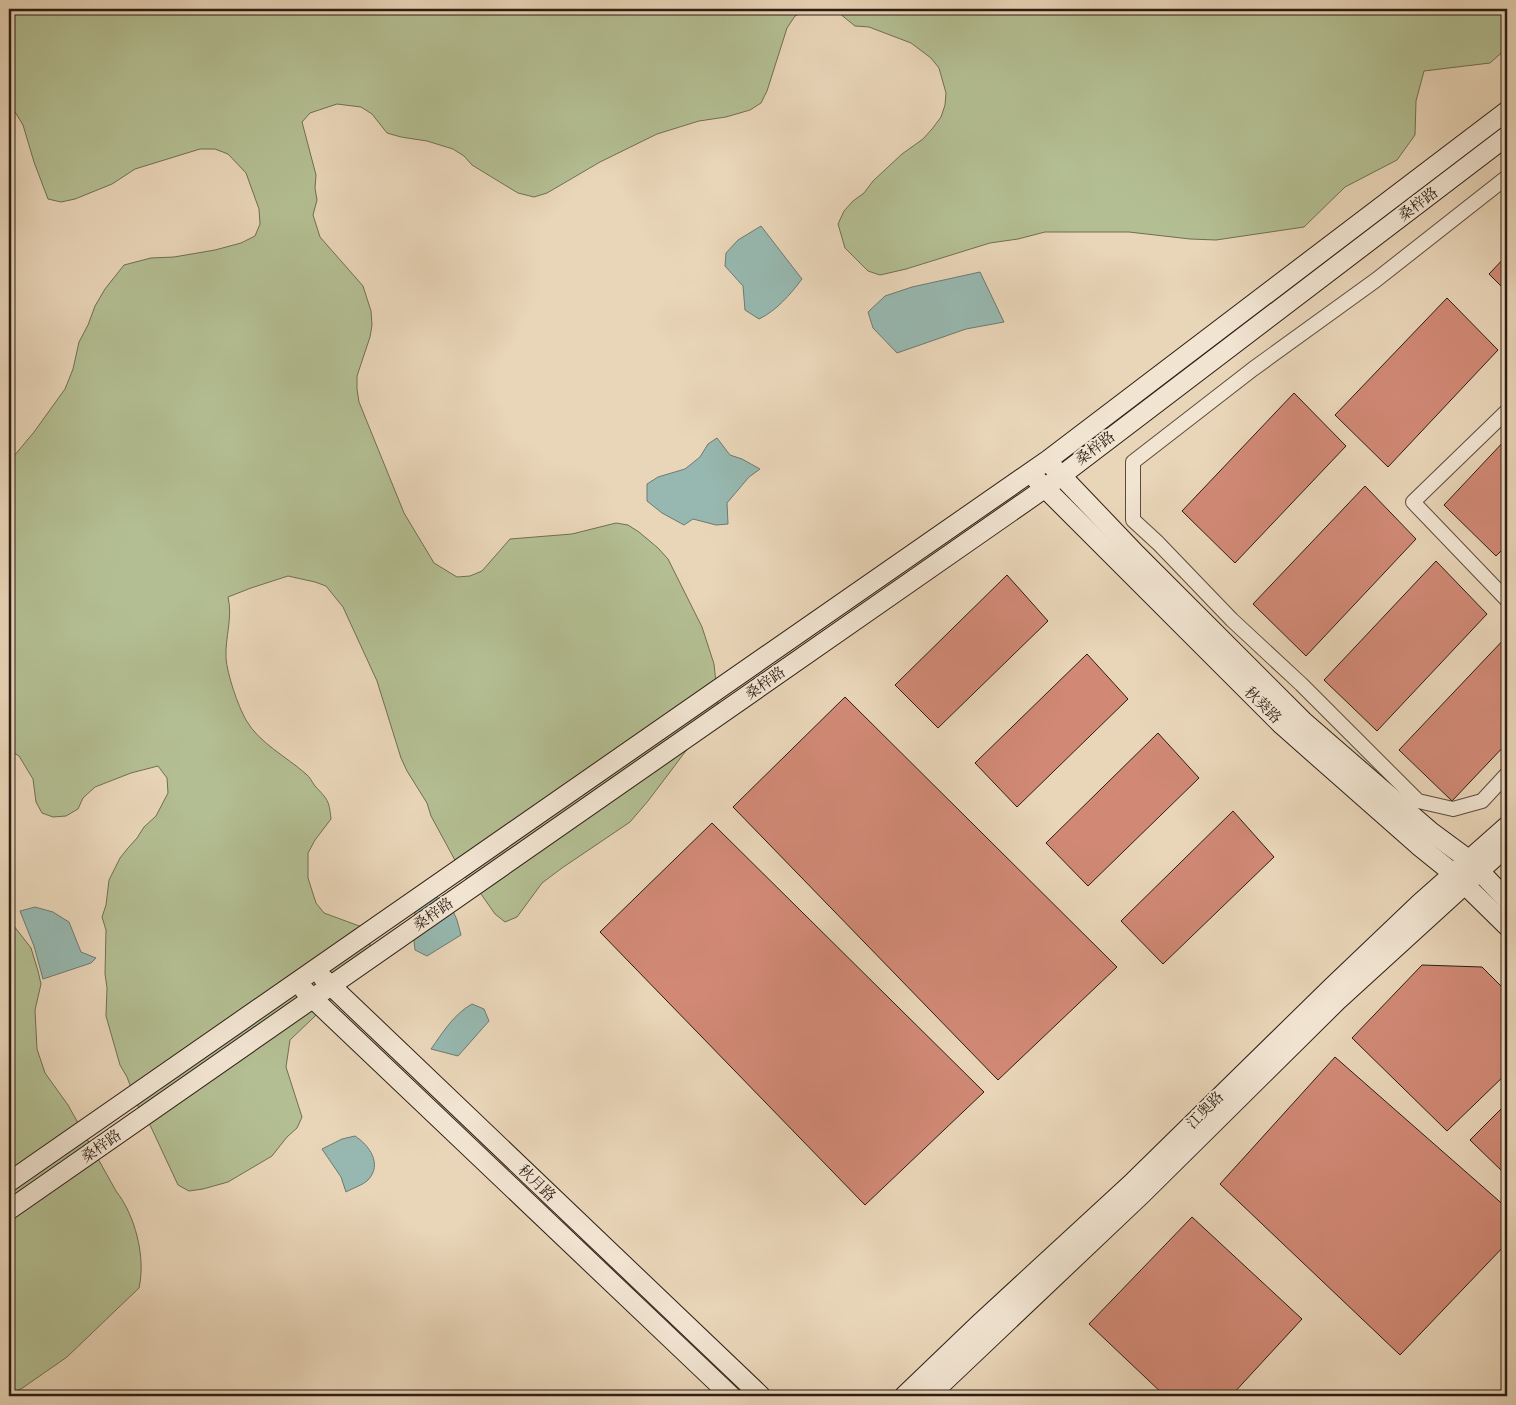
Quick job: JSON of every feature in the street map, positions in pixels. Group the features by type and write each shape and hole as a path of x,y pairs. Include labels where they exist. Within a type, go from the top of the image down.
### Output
{"street":[{"name":"桑梓路","path":"9,1182 1030,473 1507,111"},
{"name":"桑梓路","path":"9,1210 1045,488 1507,136"},
{"path":"1507,177 1376,280 1253,370 1133,462 1133,520 1158,542 1232,620 1301,684 1418,801 1453,809 1482,801 1507,774"},
{"path":"1507,411 1412,502 1507,600"},
{"name":"秋葵路","path":"1048,460 1060,475 1304,722 1431,832 1475,866 1507,900"},
{"name":"秋葵路","path":"1030,473 1282,725 1418,845 1460,879 1507,926"},
{"name":"江奥路","path":"1475,866 1507,826"},
{"name":"江奥路","path":"929,1396 1142,1194 1460,879 1475,866 1507,846"},
{"name":"江奥路","path":"904,1396 1131,1184 1420,903 1460,879"},
{"name":"秋月路","path":"315,969 330,986 761,1396"},
{"name":"秋月路","path":"296,982 731,1396"}],"green space":[{"path":"9,9 834,9 808,10 795,16 787,28 767,91 761,103 750,110 726,117 699,121 657,134 600,162 547,193 534,197 518,193 472,165 464,156 453,149 427,141 387,133 372,114 361,107 337,104 310,113 302,122 316,175 315,188 317,200 313,215 320,237 363,286 371,311 372,325 370,337 357,376 359,402 404,513 434,563 457,577 470,576 482,571 510,539 572,534 616,523 628,525 658,548 668,559 702,627 714,664 718,702 713,715 630,822 542,883 517,917 505,922 495,914 481,894 463,875 431,816 427,803 407,771 401,758 377,681 343,607 326,586 288,576 228,597 230,612 226,658 233,690 243,714 258,736 307,775 328,804 331,819 308,853 308,878 316,903 324,913 362,927 370,937 370,951 358,975 290,1040 286,1067 302,1117 297,1128 272,1156 228,1182 203,1189 189,1191 178,1185 150,1125 141,1114 127,1077 120,1065 106,1016 106,930 102,917 106,905 109,880 120,858 144,827 156,816 168,793 167,778 158,766 131,773 95,787 83,798 78,809 66,816 53,817 42,813 36,802 33,779 19,756 9,750 9,462 34,432 65,389 73,369 79,342 95,306 105,289 124,265 151,258 174,257 215,250 241,243 255,236 260,224 259,209 246,173 228,154 215,149 200,149 135,169 112,184 75,199 61,202 48,199 23,125 9,102"},
{"path":"834,9 1507,9 1507,48 1490,63 1424,71 1416,101 1415,135 1397,160 1345,187 1304,227 1216,240 1129,232 1045,232 1018,239 990,243 906,269 880,275 868,271 845,248 838,224 844,211 853,201 864,193 873,181 902,154 923,139 932,129 941,117 946,93 939,68 931,58 911,43 869,27 855,26"},
{"path":"9,921 31,948 38,971 41,984 35,1010 37,1049 45,1073 68,1105 129,1212 140,1250 141,1276 139,1288 67,1357 21,1389 9,1393"}],"water":[{"path":"761,226 802,279 782,302 771,312 759,319 745,310 743,286 725,266 726,253 738,240"},
{"path":"980,272 1004,322 966,329 897,353 873,328 868,312 885,296 912,287"},
{"path":"717,438 730,455 760,469 749,477 727,503 728,524 716,525 693,519 684,525 662,513 647,501 647,484 658,477 685,469 700,457 708,444"},
{"path":"427,896 449,902 461,935 427,956 415,950 413,932 416,903"},
{"path":"35,907 53,912 69,922 81,952 96,958 91,963 43,979 34,946 20,911"},
{"path":"472,1004 484,1009 489,1021 458,1056 431,1049 454,1018"},
{"path":"355,1136 365,1144 372,1155 374,1168 368,1180 346,1192 341,1177 322,1149 342,1139"}],"building":[{"path":"1507,255 1507,292 1489,274"},
{"path":"1447,298 1498,350 1388,467 1335,415"},
{"path":"1294,393 1346,446 1235,563 1182,511"},
{"path":"1507,438 1507,545 1496,556 1444,505"},
{"path":"1365,486 1416,539 1306,656 1253,604"},
{"path":"1436,561 1487,614 1377,731 1324,680"},
{"path":"1007,575 1048,621 938,728 895,685"},
{"path":"1507,636 1507,743 1452,801 1399,750"},
{"path":"1087,654 1128,699 1017,807 975,763"},
{"path":"845,697 1117,967 998,1080 733,807"},
{"path":"1158,733 1199,778 1088,886 1046,843"},
{"path":"1233,811 1274,857 1163,964 1121,921"},
{"path":"712,823 984,1092 865,1205 600,932"},
{"path":"1422,965 1482,967 1507,992 1507,1073 1447,1131 1352,1038"},
{"path":"1335,1057 1507,1208 1507,1243 1400,1355 1220,1184"},
{"path":"1507,1103 1507,1172 1505,1174 1470,1140"},
{"path":"1192,1217 1302,1319 1231,1396 1165,1396 1089,1324"}]}
